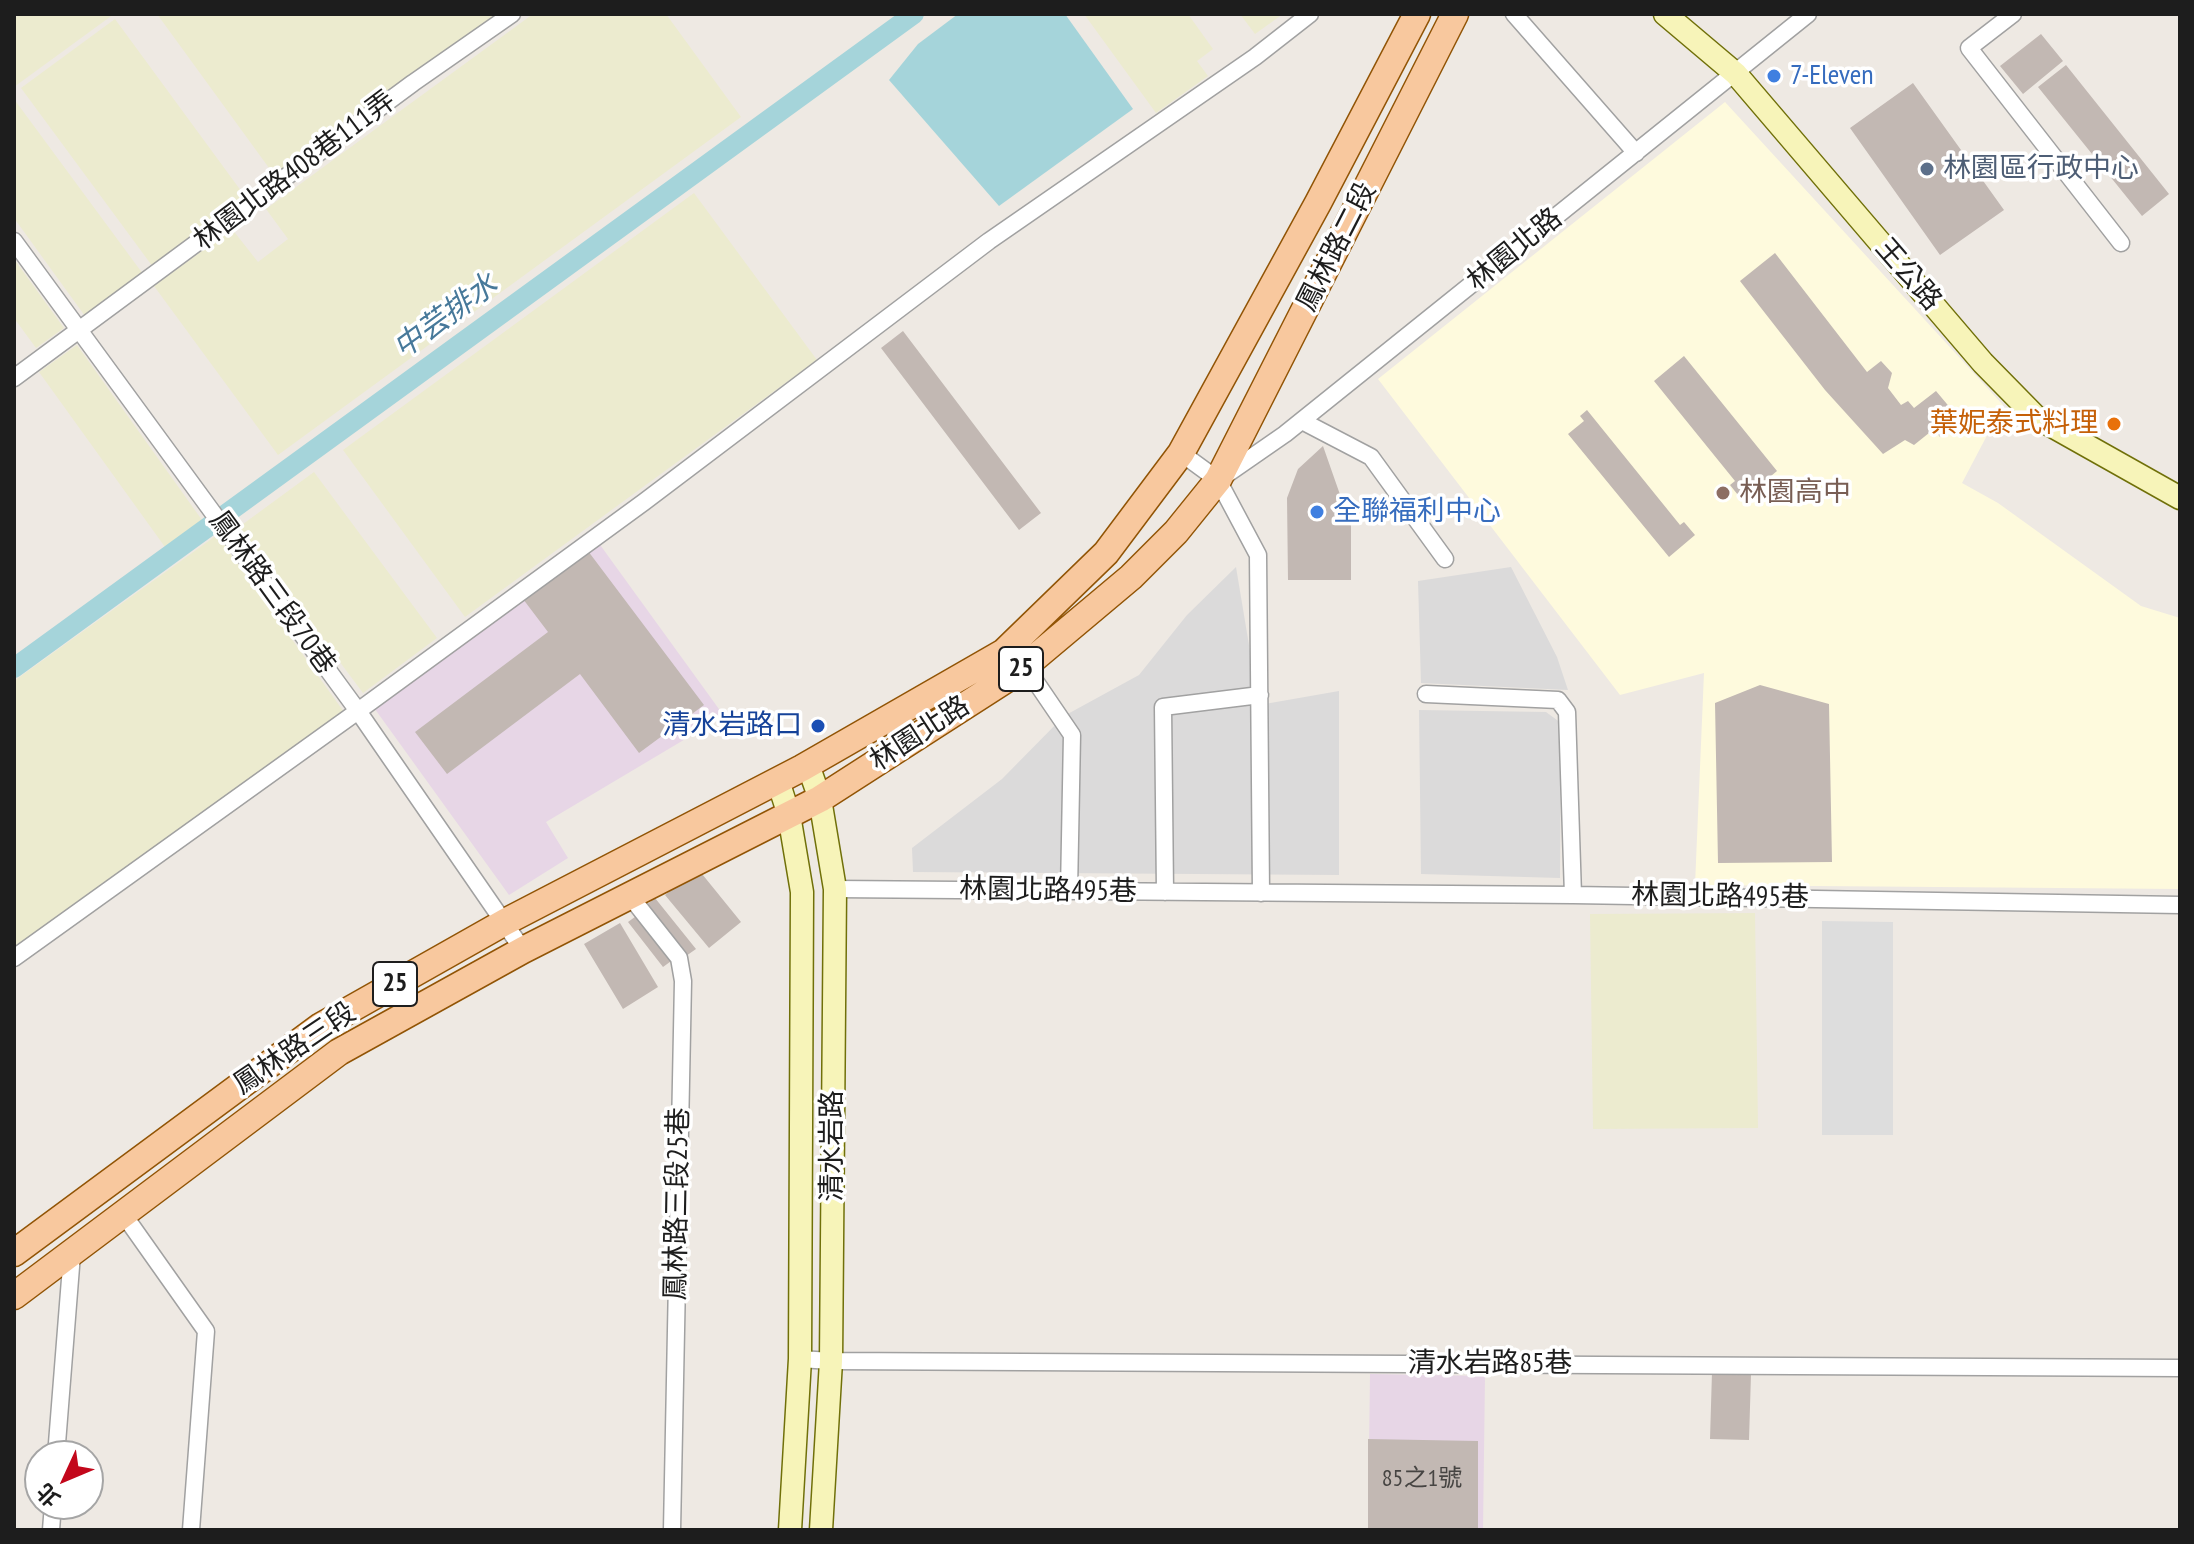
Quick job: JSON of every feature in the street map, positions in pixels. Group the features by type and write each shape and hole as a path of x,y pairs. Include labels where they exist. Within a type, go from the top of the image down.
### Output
{"main road":[{"name":"鳳林路二段","path":"1181,453 1417,14"},
{"name":"鳳林路二段","path":"1218,480 1455,14"},
{"name":"林園北路","path":"808,765 1004,652 1106,553 1181,453"},
{"name":"林園北路","path":"789,815 820,799 1025,666 1131,577 1176,532 1218,480"},
{"name":"鳳林路三段","path":"14,1253 321,1026 505,922 808,765"},
{"name":"鳳林路三段","path":"14,1296 339,1052 523,950 789,815"}],"street":[{"name":"林園北路408巷111弄","path":"14,378 413,83 512,14"},
{"path":"14,958 644,502 989,241 1255,57 1310,14"},
{"path":"1514,14 1636,153"},
{"name":"王公路","path":"1665,14 1736,74 1983,363 2036,417 2180,498"},
{"name":"林園北路","path":"1218,480 1302,421 1808,14"},
{"path":"2013,14 1969,48 2121,243"},
{"name":"鳳林路三段70巷","path":"14,241 358,711 523,950"},
{"path":"1302,421 1371,457 1445,559"},
{"path":"1181,453 1218,480 1258,555 1261,893"},
{"path":"1025,666 1072,735 1069,891"},
{"path":"1426,694 1558,700 1567,712 1573,895"},
{"path":"1165,892 1163,707 1260,695"},
{"name":"清水岩路","path":"808,765 820,799 835,889 831,1361 821,1530"},
{"name":"清水岩路","path":"778,781 789,815 802,892 800,1359 790,1530"},
{"name":"林園北路495巷","path":"835,889 1573,895 2180,905"},
{"name":"鳳林路三段25巷","path":"630,896 679,958 683,981 672,1530"},
{"path":"124,1215 206,1331 191,1530"},
{"path":"57,1440 72,1254"},
{"name":"清水岩路85巷","path":"800,1359 2180,1368"}],"shaded area":[{"name":"林園高中","path":"1725,102 2003,405 1962,483 1998,503 2141,606 2180,618 2180,889 1695,885 1704,673 1620,695 1378,379"},
{"path":"598,542 724,716 546,822 568,858 509,895 372,705"},
{"path":"1236,567 1259,705 1339,691 1339,875 913,872 912,848 1002,779 1064,716 1139,675 1187,615"},
{"path":"1511,567 1557,657 1568,690 1421,683 1418,581"},
{"path":"1419,710 1546,712 1561,723 1560,878 1421,874"},
{"path":"1822,921 1893,922 1893,1135 1822,1135"},
{"path":"1370,1374 1485,1376 1483,1530 1368,1530"}],"green space":[{"path":"19,14 114,14 14,87 14,19"},
{"path":"157,14 502,14 277,179"},
{"path":"533,14 666,14 741,117 278,455 154,286 232,229 258,262 288,239 266,209"},
{"path":"1084,14 1188,14 1213,49 1197,61 1208,76 1156,113"},
{"path":"1240,14 1283,14 1255,34"},
{"path":"115,19 247,199 153,267 21,88"},
{"path":"14,99 143,274 85,316 14,218"},
{"path":"694,193 817,360 465,617 343,450"},
{"path":"14,259 64,328 36,348 14,318"},
{"path":"77,345 202,520 165,547 39,372"},
{"path":"314,472 437,638 363,693 239,527"},
{"path":"217,535 344,712 14,949 14,681"},
{"path":"1755,913 1758,1128 1593,1129 1590,914"}],"water":[{"path":"958,14 1065,14 1133,109 999,206 889,80 918,44"}],"building":[{"path":"2041,34 2063,61 2023,94 2000,66"},
{"path":"2066,65 2169,194 2142,216 2038,87"},
{"name":"林園區行政中心","path":"1913,83 2004,210 1940,255 1850,128"},
{"path":"1775,253 1867,372 1881,361 1892,373 1888,388 1901,405 1908,401 1914,408 1936,391 1962,422 1940,437 1934,429 1914,445 1905,440 1883,454 1825,390 1740,281"},
{"path":"903,331 1041,513 1019,530 881,348"},
{"path":"1684,356 1777,471 1742,500 1730,485 1735,481 1654,381"},
{"path":"1587,410 1680,525 1684,522 1695,535 1669,557 1568,434 1584,421 1580,416"},
{"name":"全聯福利中心","path":"1323,446 1351,526 1351,580 1288,580 1287,498 1298,469"},
{"path":"588,551 704,705 639,753 580,674 447,774 415,732 548,632 523,599"},
{"path":"1760,685 1829,704 1832,862 1718,863 1715,703"},
{"path":"698,869 741,922 709,948 665,895"},
{"path":"655,898 696,949 686,956 645,906"},
{"path":"639,914 674,959 663,967 628,922"},
{"path":"620,923 658,987 623,1009 584,944"},
{"path":"1712,1372 1751,1374 1749,1440 1710,1439"},
{"path":"1368,1439 1478,1441 1478,1530 1368,1530"}],"waterway":[{"name":"中芸排水","path":"14,668 914,14"}],"place":[{"name":"7-Eleven","path":"1774,76"},
{"name":"林園區行政中心","path":"1927,169"},
{"name":"葉妮泰式料理","path":"2114,424"},
{"name":"林園高中","path":"1723,493"},
{"name":"全聯福利中心","path":"1317,512"},
{"name":"清水岩路口","path":"818,726"}]}
